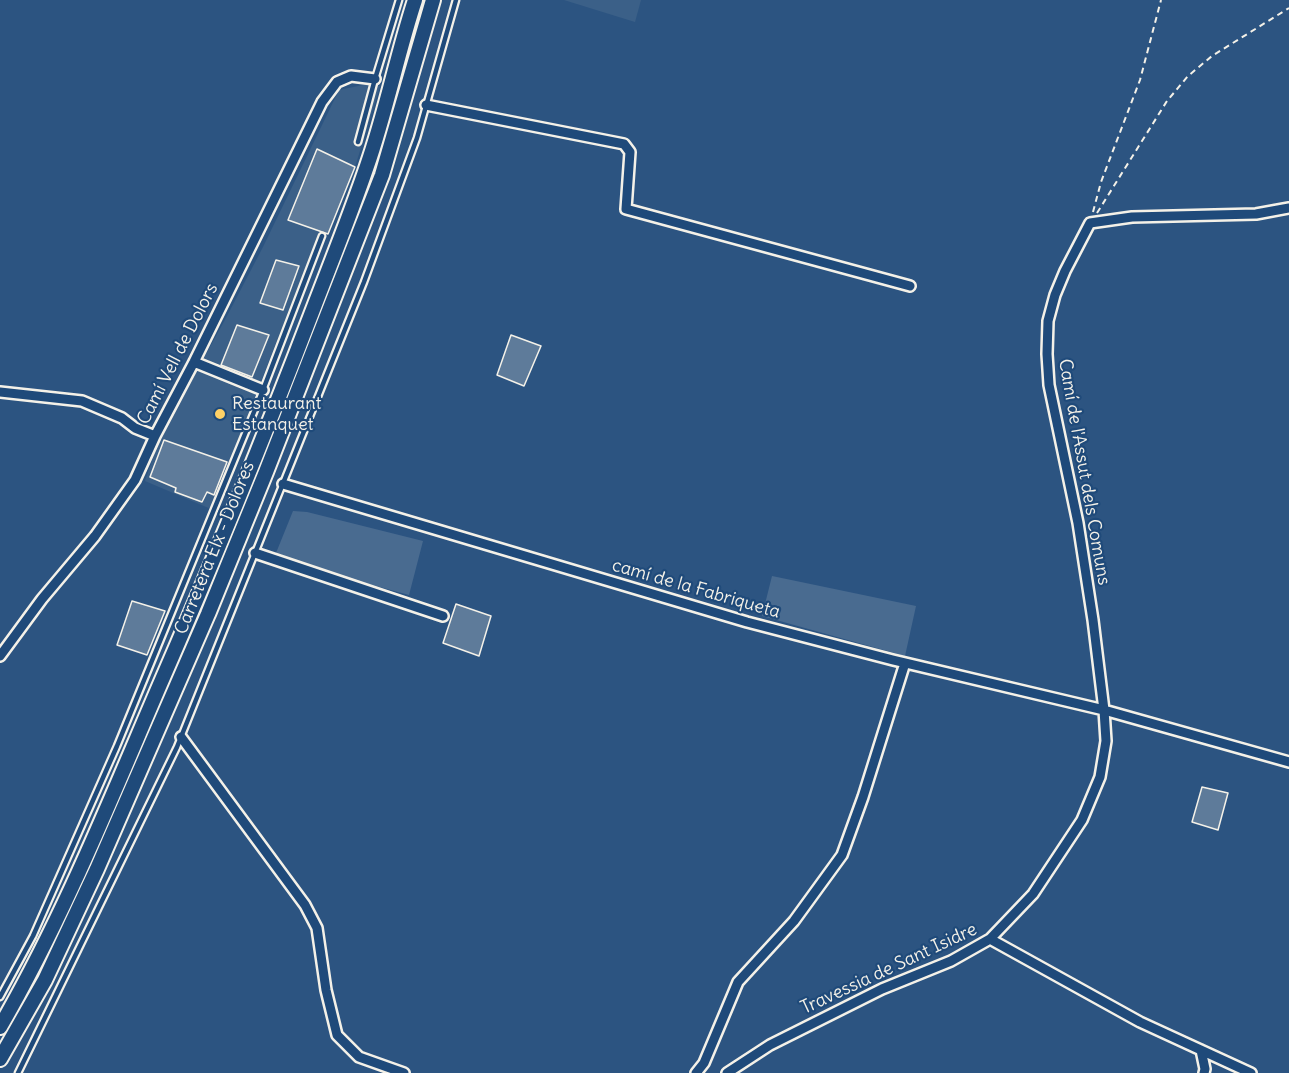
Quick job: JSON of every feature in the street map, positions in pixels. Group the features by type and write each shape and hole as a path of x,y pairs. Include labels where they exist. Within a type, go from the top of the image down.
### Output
{"main road":[{"name":"Carretera Elx - Dolores","path":"0,1027 24,987 51,932 117,785 192,611 276,404 366,168 415,0"},
{"name":"Carretera Elx - Dolores","path":"0,1059 45,980 92,879 208,614 382,175 433,0"}],"street":[{"name":"Camí Vell de Dolors","path":"0,656 42,598 95,536 135,480 154,436 194,362 322,102 337,82 351,75 375,80"},
{"path":"426,105 624,144 630,152 626,209 910,286"},
{"path":"1090,223 1132,217 1256,214 1289,208"},
{"name":"Camí de l'Assut dels Comuns","path":"1090,223 1055,295 1048,321 1047,354 1050,385 1078,523 1094,620 1104,710"},
{"path":"194,362 263,390"},
{"path":"0,392 82,401 122,418 135,428 154,436"},
{"name":"camí de la Fabriqueta","path":"283,484 747,622 1104,710 1289,762"},
{"path":"255,553 443,616"},
{"path":"696,1073 704,1063 738,982 794,921 843,855 906,663"},
{"name":"Travessia de Sant Isidre","path":"727,1073 770,1045 882,989 951,961 990,939 1034,894 1082,820 1100,777 1106,741 1104,710"},
{"path":"181,737 305,905 317,928 326,990 338,1035 359,1057 404,1073"},
{"path":"990,939 1140,1022 1251,1073"},
{"path":"1200,1050 1204,1073"}],"lane":[{"path":"358,142 399,0"},
{"path":"18,1073 181,737 364,282 417,138 456,0"},
{"path":"0,997 33,936 117,746 263,390 322,236"}],"path":[{"path":"1090,223 1101,182 1140,80 1161,0"},
{"path":"1090,223 1167,101 1188,76 1212,56 1289,8"}],"shaded area":[{"path":"564,0 641,0 635,22"},
{"path":"368,84 380,86 355,167 328,234 319,233 211,509 145,481 161,435 263,247 339,90"},
{"path":"293,511 307,512 423,541 409,595 274,558"},
{"path":"772,576 916,606 905,656 762,616"}],"building":[{"path":"317,149 355,167 328,234 288,220"},
{"path":"276,260 299,266 283,310 260,303"},
{"path":"237,325 269,335 252,377 221,365"},
{"path":"511,335 541,346 524,386 497,375"},
{"path":"164,440 227,462 214,495 207,492 202,502 175,492 176,488 150,477"},
{"path":"132,601 165,611 147,655 117,645"},
{"path":"456,604 491,616 479,656 443,643"},
{"path":"1202,787 1228,793 1218,830 1192,822"}],"place":[{"name":"Restaurant Estanquet","path":"220,414"}]}
